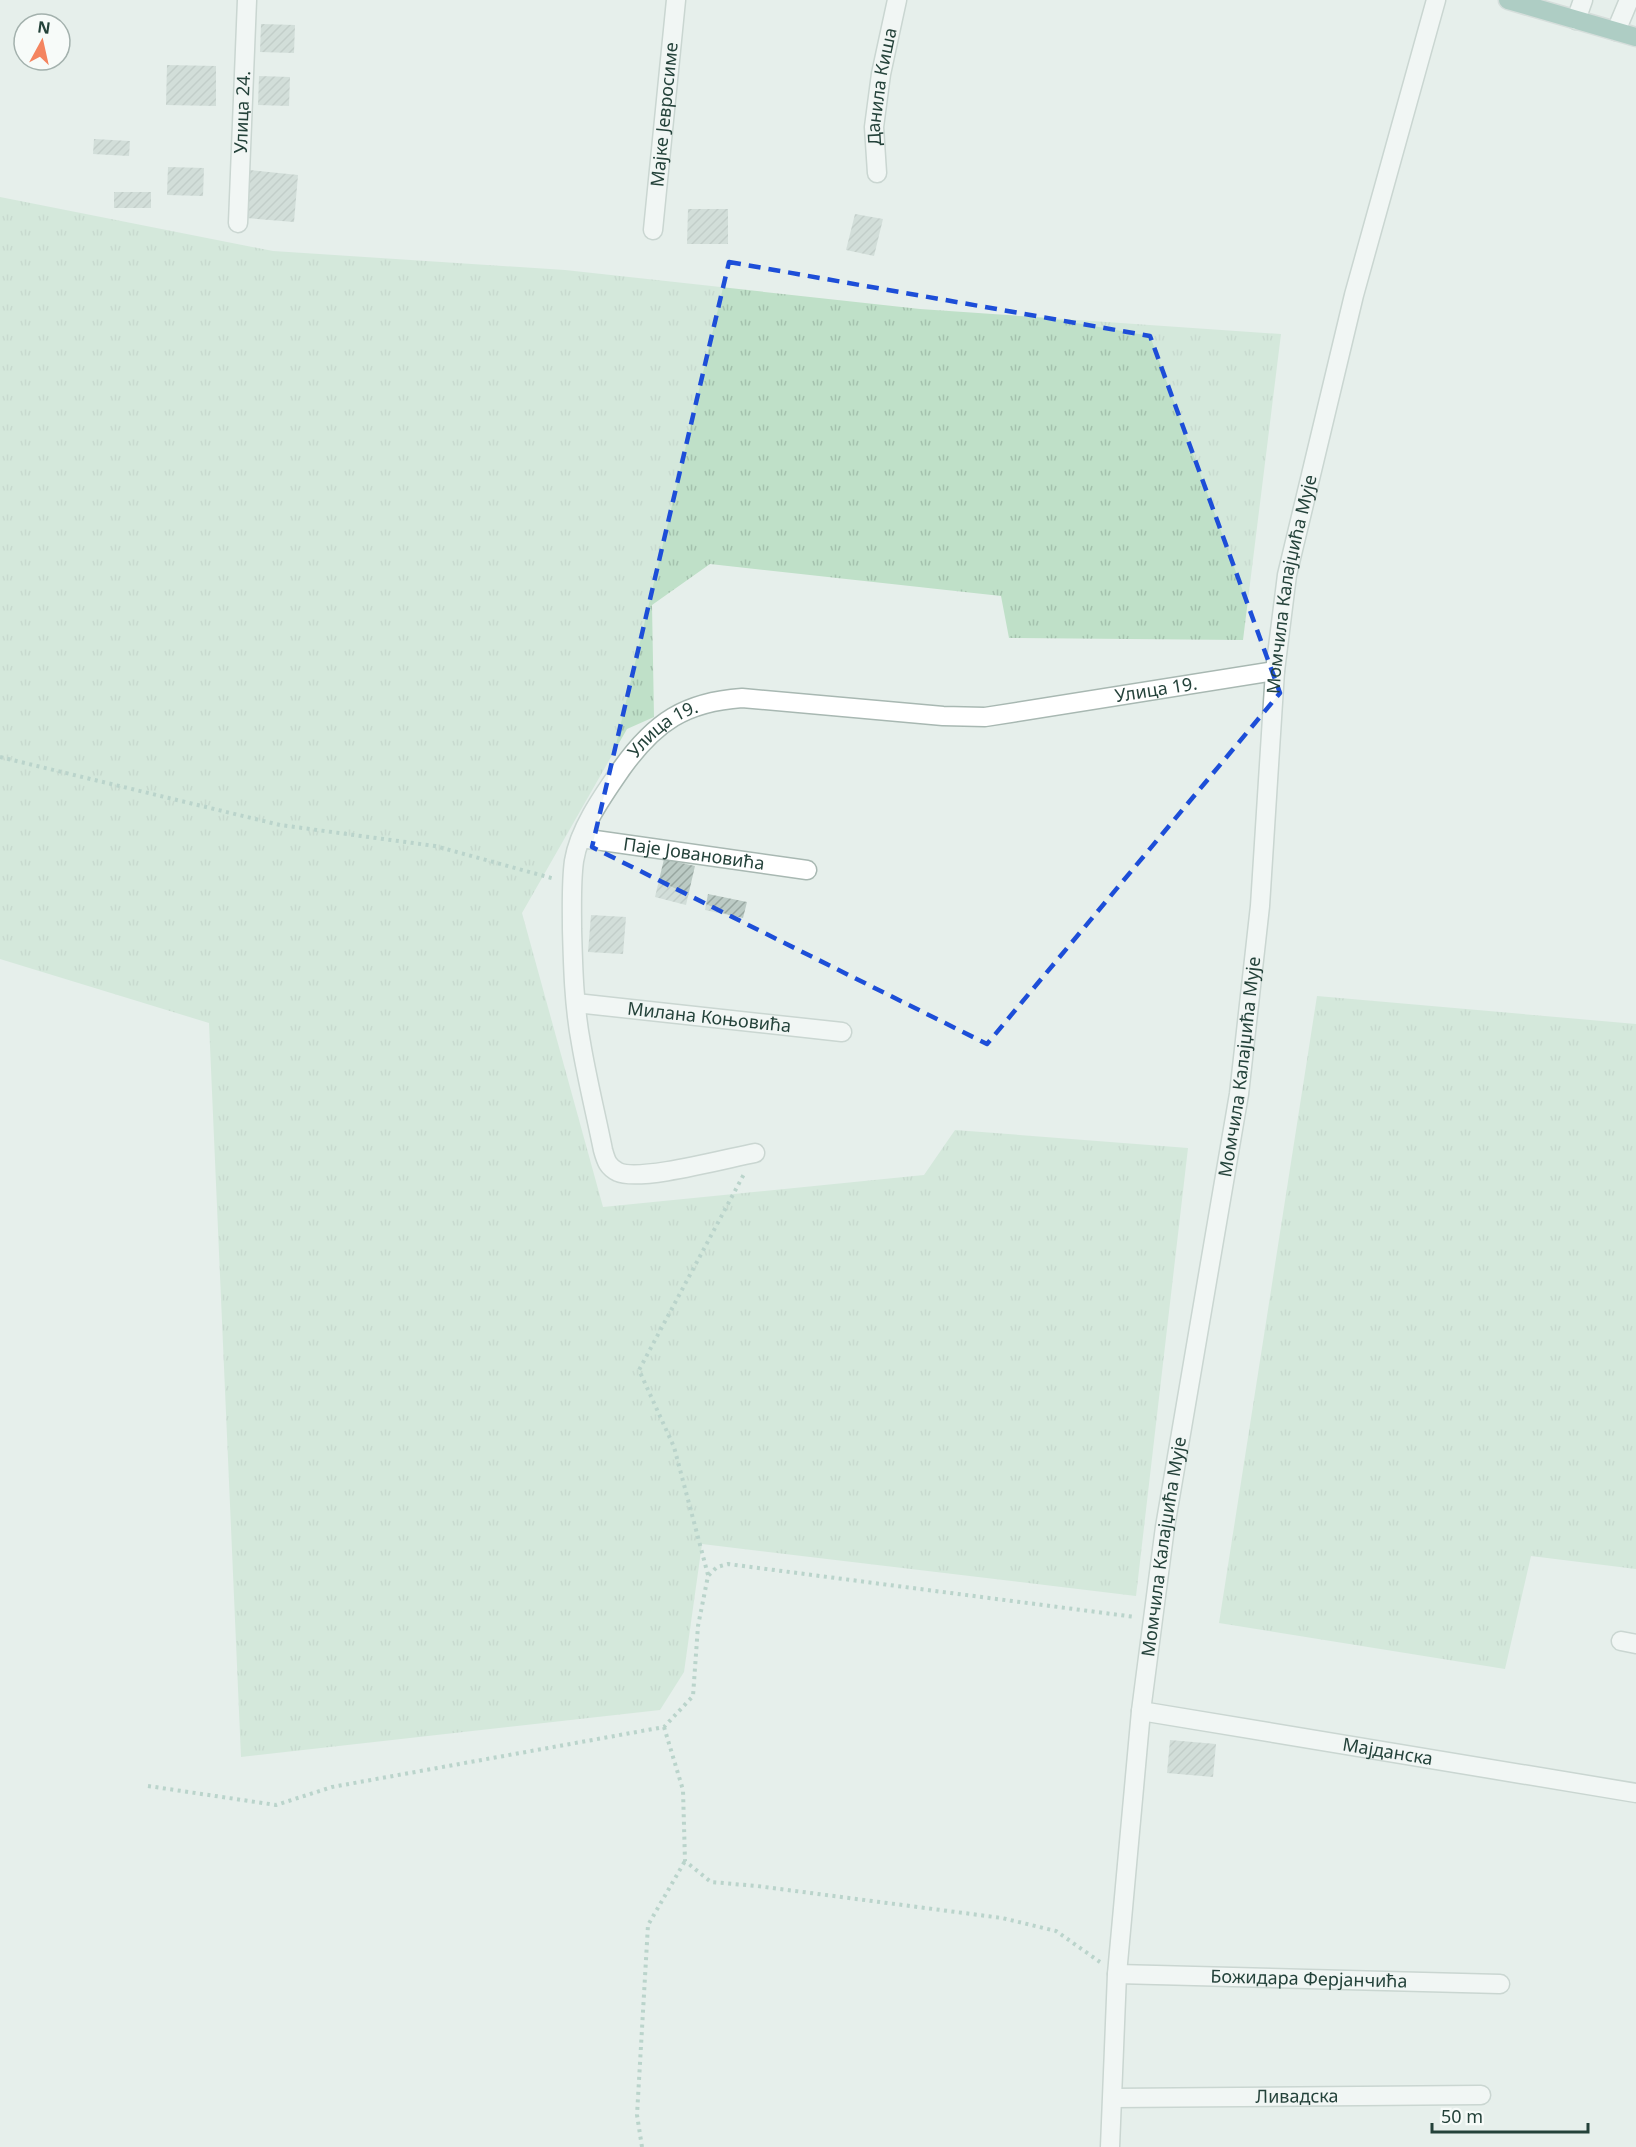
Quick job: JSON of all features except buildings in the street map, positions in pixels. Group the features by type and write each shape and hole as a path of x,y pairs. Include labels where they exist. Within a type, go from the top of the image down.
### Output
{"main road":[{"path":"1519,2 1636,37"}],"street":[{"name":"Улица 24.","path":"238,223 247,0"},
{"name":"Мајке Јевросиме","path":"653,230 676,0"},
{"name":"Данила Киша","path":"878,173 874,127 881,74 897,0"},
{"name":"Момчила Калајџића Мује","path":"1110,2147 1117,1974 1152,1620 1165,1527 1239,1094 1260,906 1275,671 1287,575 1345,330 1436,0"},
{"path":"1576,20 1583,0"},
{"path":"1616,31 1629,0"},
{"name":"Улица 19.","path":"755,1153 639,1175 617,1172 607,1164 581,1043 576,1003 572,946 574,860 581,838 604,794 638,746 651,732 672,716 699,704 720,699 742,698 944,716 985,717 1275,671"},
{"name":"Паје Јовановића","path":"581,838 807,870"},
{"name":"Милана Коњовића","path":"576,1003 842,1032"},
{"name":"Мајданска","path":"1142,1711 1636,1793"},
{"name":"Божидара Ферјанчића","path":"1117,1974 1500,1984"},
{"name":"Ливадска","path":"1113,2098 1481,2096"}],"path":[{"path":"0,757 280,825 435,846 573,884"},
{"path":"148,1786 276,1805 332,1787 663,1727 693,1696 698,1626 708,1575 674,1447 639,1370 755,1153"},
{"path":"708,1575 717,1567 728,1564 1152,1620"},
{"path":"642,2147 637,2115 648,1925 685,1861 683,1790 663,1727"},
{"path":"685,1861 711,1882 1002,1918 1056,1931 1117,1974"}],"highlighted area":[{"path":"729,262 1150,336 1280,693 987,1044 592,847"}],"green space":[{"path":"0,197 273,251 565,270 920,309 1281,334 1243,640 1009,638 1001,596 710,564 652,605 654,717 627,729 522,913 603,1207 924,1175 955,1130 1188,1148 1136,1596 702,1544 684,1672 660,1710 241,1757 209,1023 0,959"},
{"path":"1317,996 1636,1024 1636,1569 1531,1556 1505,1669 1219,1623"}]}
